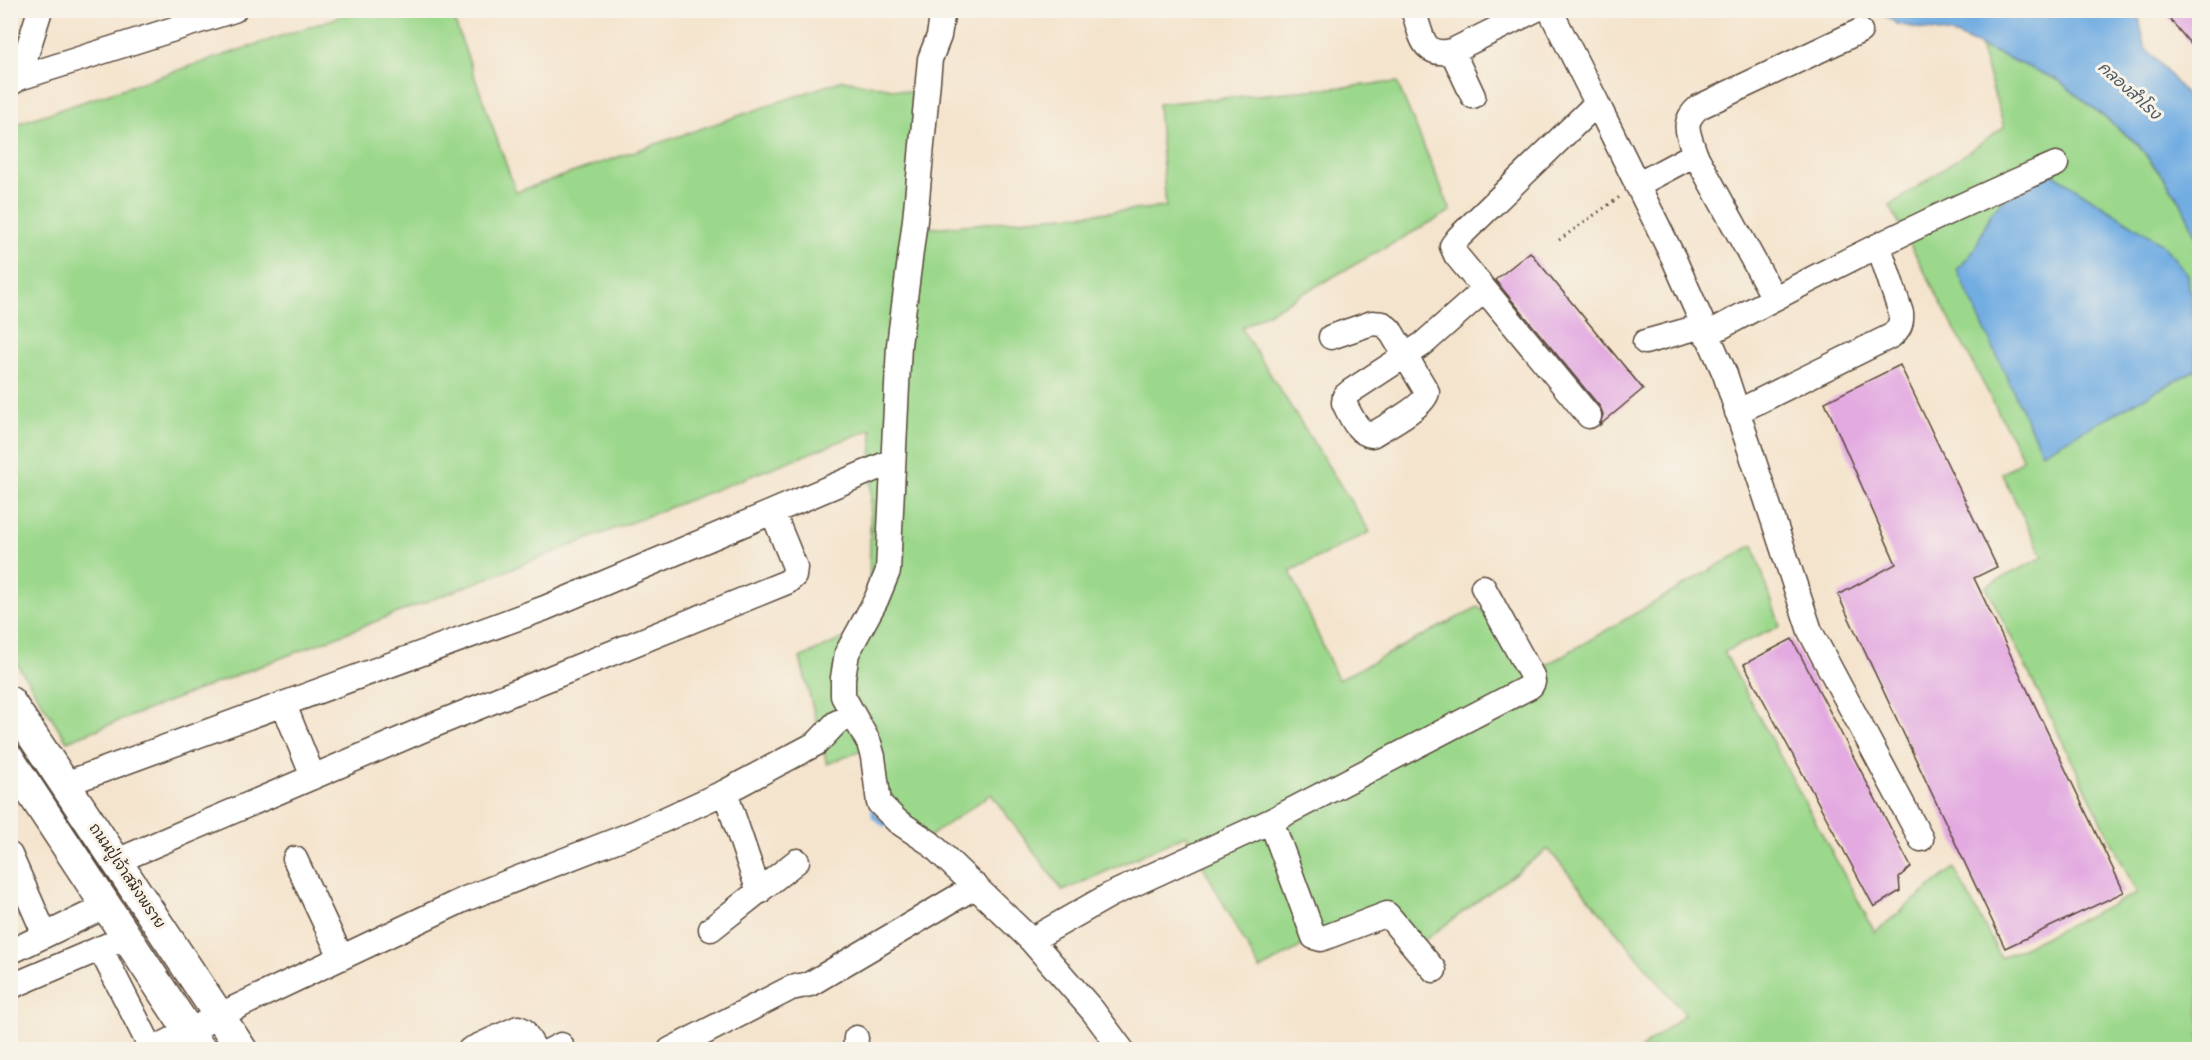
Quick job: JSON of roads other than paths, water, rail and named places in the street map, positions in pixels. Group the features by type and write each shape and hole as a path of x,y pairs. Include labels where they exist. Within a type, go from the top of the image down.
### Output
{"main road":[{"name":"ถนนปู่เจ้าสมิงพราย","path":"10,702 242,1050"},
{"path":"10,760 106,906 114,943 195,1041"}],"street":[{"path":"15,81 40,10"},
{"path":"15,81 234,10"},
{"path":"943,10 942,27 930,58 915,220 884,464 888,572 872,608 847,653 843,696 846,718 869,743 873,757 877,798 882,808 930,843 969,891 1031,940 1093,1011 1115,1047"},
{"path":"1413,10 1426,46 1433,52 1441,54 1452,51 1535,10"},
{"path":"1550,10 1674,259 1725,374 1810,631 1921,839"},
{"path":"1774,298 1695,154 1687,125 1689,116 1699,107 1860,31"},
{"path":"1452,51 1473,96"},
{"path":"1589,416 1484,290 1456,255 1452,246 1597,103"},
{"path":"1637,185 1695,154"},
{"path":"1645,342 1704,331 1975,198 2056,164"},
{"path":"1737,412 1891,336 1899,329 1902,322 1901,313 1879,247"},
{"path":"1331,338 1372,323 1383,324 1390,330 1406,356 1441,330 1484,290"},
{"path":"65,784 545,609 884,464"},
{"path":"117,861 434,725 787,582 794,576 795,567 773,513"},
{"path":"1031,940 1110,895 1271,821 1531,686 1532,676 1483,587"},
{"path":"284,705 313,777"},
{"path":"10,987 114,943 152,1050 195,1041 220,1015 341,957 465,899 607,845 725,792 817,743 846,718"},
{"path":"725,792 759,892"},
{"path":"1271,821 1314,937 1321,939 1387,914 1434,970"},
{"path":"10,855 45,934"},
{"path":"295,859 341,957"},
{"path":"711,929 796,861"},
{"path":"670,1050 791,988 810,984 969,891"},
{"path":"10,952 106,906"},
{"path":"470,1050 518,1028 523,1030 535,1050"}],"water":[{"name":"คลองสำโรง","path":"1879,11 2138,11 2144,46 2199,109 2199,241 2179,199 2138,144 2058,80 1956,35 1897,24"},
{"path":"2052,173 2161,243 2188,274 2197,369 2042,453 1957,270 1973,252 1991,213 2011,192"}],"waterway":[{"path":"874,808 874,816 884,824"},
{"path":"1073,1006 1099,1039"}]}
